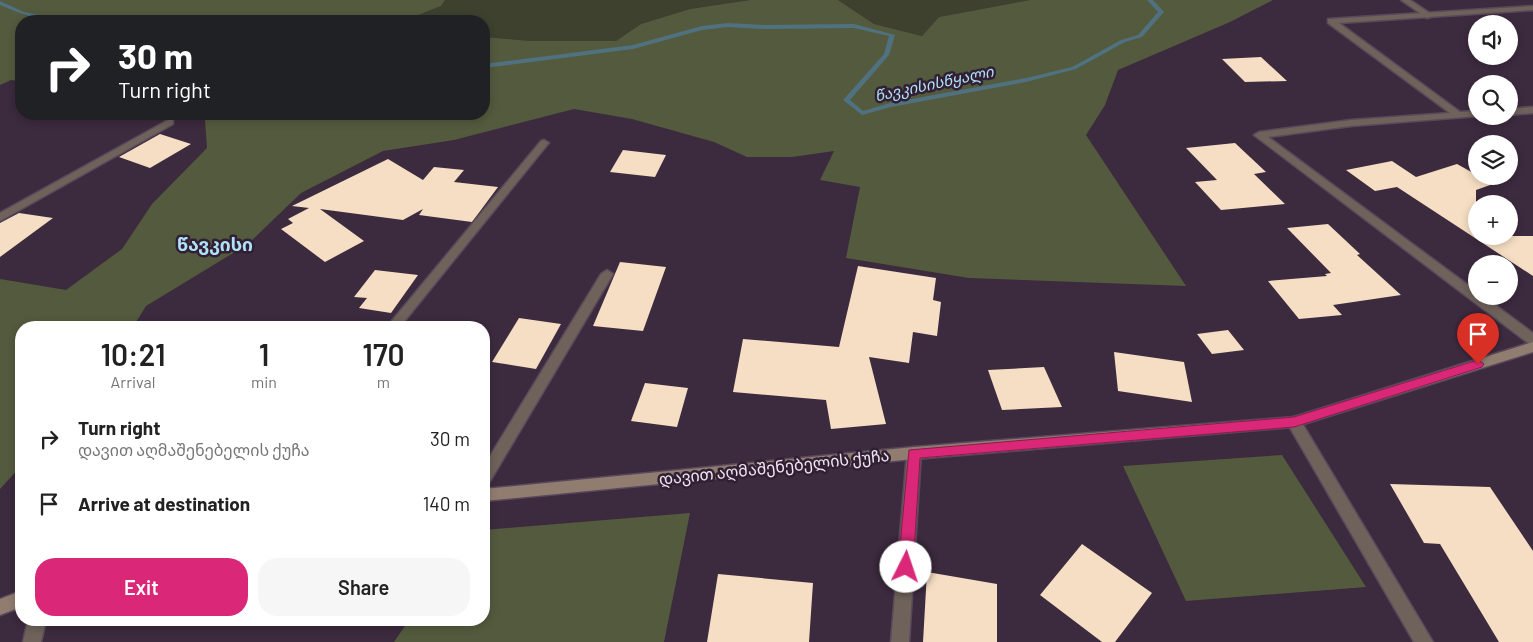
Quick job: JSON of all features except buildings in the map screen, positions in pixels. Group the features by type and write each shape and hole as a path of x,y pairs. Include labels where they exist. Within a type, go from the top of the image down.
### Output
{"street":[{"path":"1405,0 1430,16"},
{"path":"1458,115 1331,21 1533,8"},
{"path":"1518,111 1533,110"},
{"path":"1468,114 1351,123 1259,135 1533,340"},
{"path":"0,218 170,122"},
{"path":"398,321 544,143"},
{"path":"490,469 607,274"},
{"name":"დავით აღმაშენებელის ქუჩა","path":"490,494 914,454 1294,422 1533,347"},
{"path":"1294,422 1424,642"},
{"path":"900,642 914,454"},
{"path":"0,607 15,601"},
{"path":"32,642 36,626"}],"green space":[{"path":"0,0 445,0 441,6 418,15 15,15 15,80 11,80 0,85"},
{"path":"445,0 750,0 690,9 641,24 616,41 530,41 490,38 490,15 418,15 441,6"},
{"path":"750,0 838,0 874,24 922,36 939,17 1030,0 1273,0 1230,22 1118,70 1105,105 1086,135 1186,286 969,278 846,258 860,187 820,180 834,151 792,157 747,157 714,142 632,119 574,109 454,140 383,151 301,193 248,244 146,306 137,321 15,321 15,473 0,489 0,279 66,290 122,249 152,204 207,148 205,120 490,120 490,38 530,41 616,41 641,24 690,9"},
{"path":"838,0 1030,0 939,17 922,36 874,24"},
{"path":"1282,455 1366,587 1186,601 1123,466"},
{"path":"690,513 664,642 394,642 405,626 490,626 490,530"}],"waterway":[{"name":"წავკისისწყალი","path":"490,65 633,47 702,28 728,25 766,27 854,26 892,35 887,54 846,100 862,113 890,105 1026,80 1074,68 1123,41 1140,36 1161,12 1150,0"},
{"name":"წავკისისწყალი","path":"0,3 23,13 34,15"}],"district":[{"name":"წავკისი","path":"215,245"}],"route":[{"path":"906,567 914,454 1294,422 1478,364"}]}
